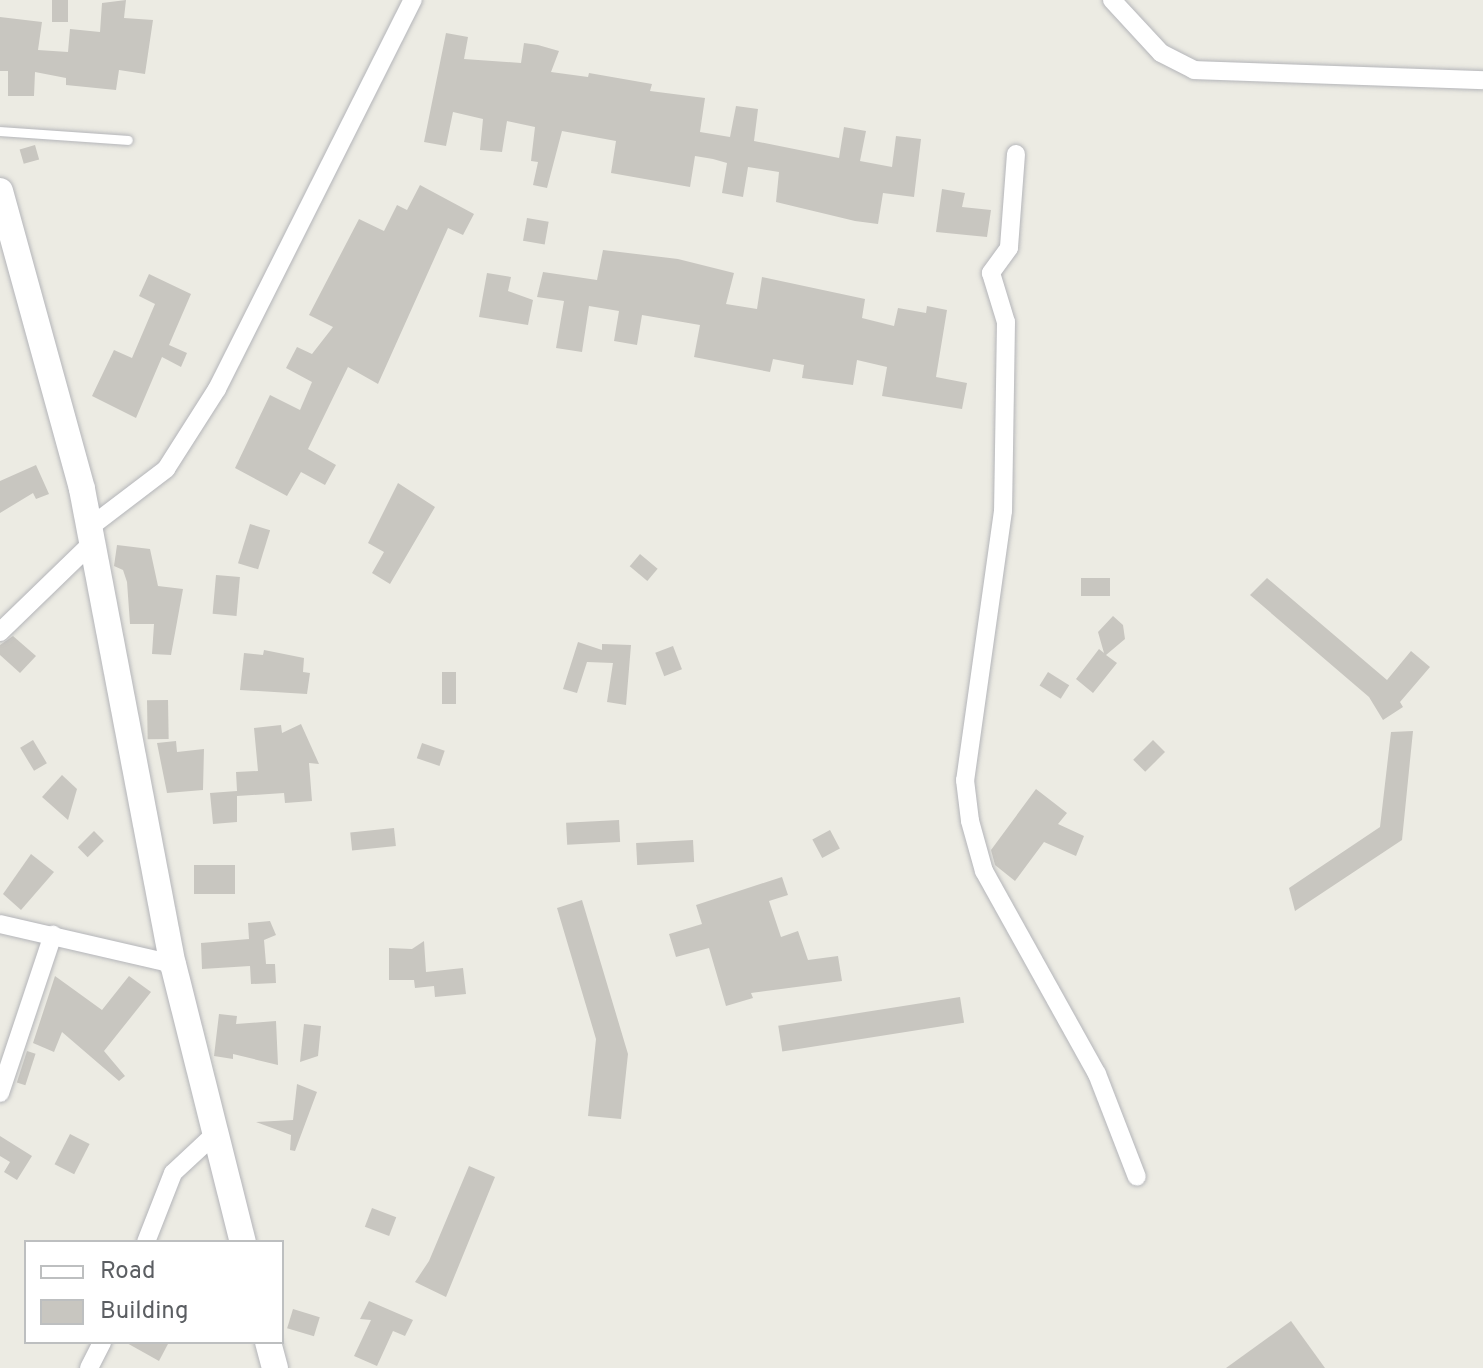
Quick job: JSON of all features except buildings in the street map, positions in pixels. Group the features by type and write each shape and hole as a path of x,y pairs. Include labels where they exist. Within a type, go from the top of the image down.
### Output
{"street":[{"path":"0,632 91,534 166,469 217,389 391,52 413,0"},
{"path":"1112,0 1161,53 1194,70 1483,80"},
{"path":"1016,154 1009,248 991,273 1006,322 1003,511 965,780 970,821 984,871 1097,1074 1137,1177"},
{"path":"0,191 91,534 173,964 242,1240"},
{"path":"0,924 173,964"},
{"path":"0,1093 53,935"},
{"path":"147,1240 173,1173 215,1134"},
{"path":"89,1368 101,1344"},
{"path":"269,1344 275,1368"}],"lane":[{"path":"0,131 128,140"}]}
